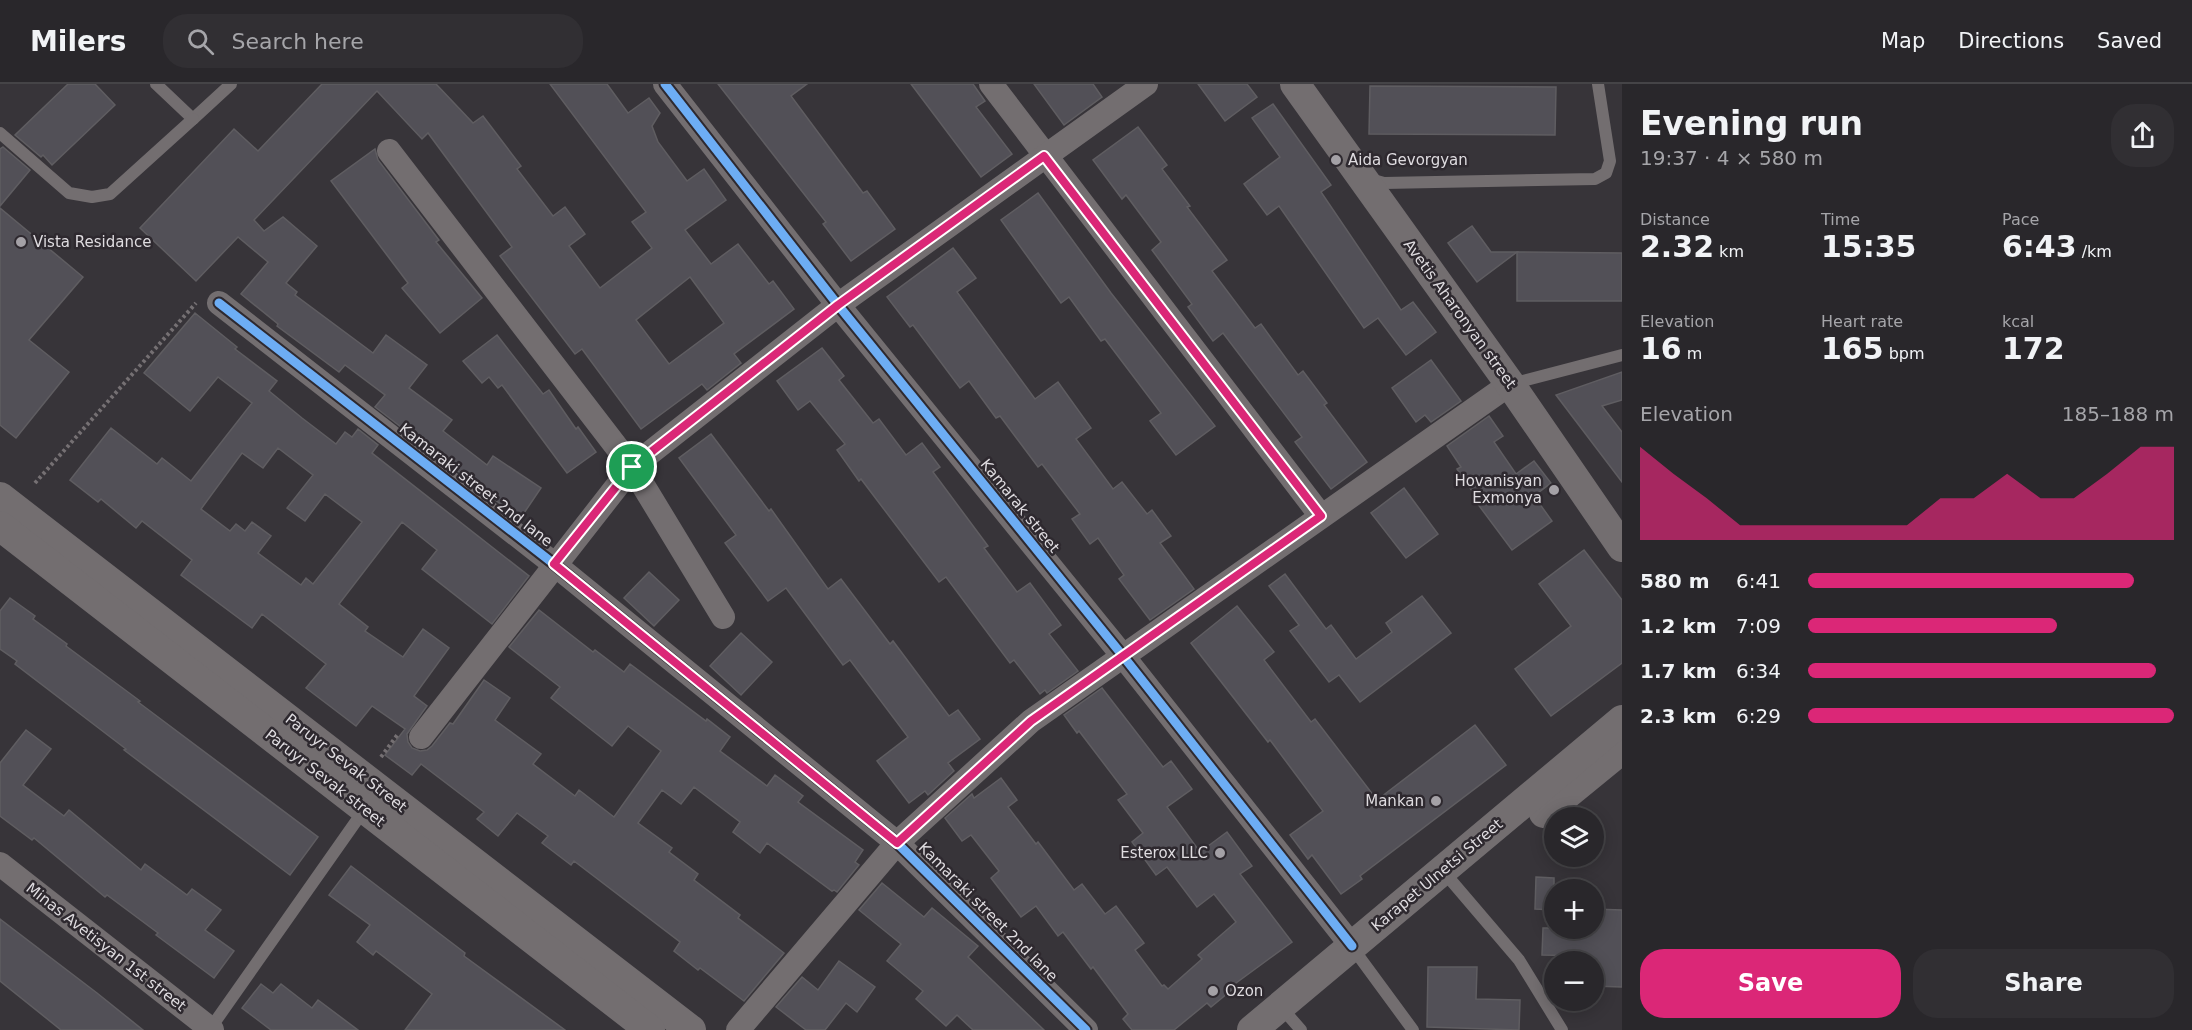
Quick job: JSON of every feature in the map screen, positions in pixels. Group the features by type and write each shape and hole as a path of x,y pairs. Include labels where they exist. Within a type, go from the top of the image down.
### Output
{"street":[{"name":"Kamarak street","path":"665,84 838,305 1123,656 1357,954"},
{"path":"991,84 1321,516"},
{"path":"421,737 632,467 838,305 1146,84"},
{"name":"Avetis Aharonyan street","path":"1297,85 1617,532"},
{"path":"389,151 632,467 723,617"},
{"name":"Kamaraki street 2nd lane","path":"219,303 554,564 897,843 1086,1030"},
{"path":"738,1030 897,843 1031,721 1510,384"},
{"name":"Paruyr Sevak Street","path":"0,497 372,799 691,1030"},
{"name":"Paruyr Sevak street","path":"0,526 372,799 650,1030"},
{"name":"Karapet Ulnetsi Street","path":"1252,1030 1288,1022 1357,954 1449,878 1622,720"},
{"name":"Karapet Ulnetsi Street","path":"1449,878 1622,749"},
{"name":"Minas Avetisyan 1st street","path":"0,864 211,1030"}],"lane":[{"path":"156,84 193,120"},
{"path":"0,133 69,193 92,197 110,194 231,84"},
{"path":"1361,177 1384,183 1595,179 1606,173 1610,161 1598,84"},
{"path":"1510,384 1622,355"},
{"path":"211,1030 372,799"},
{"path":"1449,878 1520,960 1562,1030"},
{"path":"1357,954 1413,1030"}],"path":[{"path":"35,483 205,293 219,303"}],"building":[{"path":"68,84 95,84 115,105 52,165 43,155 41,157 15,135"},
{"path":"322,84 436,84 473,123 483,116 521,166 517,169 553,216 565,207 585,234 569,246 600,288 652,248 632,222 646,212 550,84 607,84 628,113 649,98 660,113 652,126 658,142 687,181 704,169 726,200 685,230 711,264 738,244 769,284 773,281 794,309 734,354 741,363 707,390 702,384 641,429 582,349 575,354 500,256 512,247 428,133 422,139 377,91 254,220 264,231 283,217 317,246 286,283 297,292 295,295 373,353 386,335 427,365 409,388 452,420 443,431 487,465 493,456 541,488 520,519 375,407 385,395 345,365 339,372 277,326 278,324 241,294 268,262 238,237 196,281 140,228 234,129 258,151","holes":["690,277 724,323 669,364 636,320"]},
{"path":"718,84 807,84 791,96 863,193 867,191 895,229 851,261 823,224 826,222"},
{"path":"911,84 973,84 985,101 976,107 1012,154 981,177"},
{"path":"1034,84 1093,84 1102,97 1064,125"},
{"path":"1198,84 1247,84 1257,97 1225,121"},
{"path":"1370,86 1556,87 1555,135 1369,134"},
{"path":"1273,104 1331,185 1321,192 1401,310 1413,302 1436,332 1406,355 1378,318 1364,328 1279,206 1267,215 1244,184 1280,157 1252,118"},
{"path":"1138,127 1167,165 1162,169 1190,206 1187,207 1227,260 1212,271 1255,328 1261,324 1298,375 1303,371 1327,403 1324,405 1367,462 1331,489 1295,442 1302,437 1223,333 1213,341 1188,307 1192,304 1152,250 1161,242 1126,195 1122,199 1093,160"},
{"name":"Vista Residance","path":"3,147 30,170 0,206 0,149"},
{"path":"375,149 378,160 439,240 436,242 482,298 440,333 402,288 408,283 331,181"},
{"path":"1038,193 1111,293 1215,426 1176,455 1150,421 1161,413 1105,339 1101,341 1069,297 1061,303 1001,220"},
{"path":"0,208 83,277 29,340 69,372 16,438 0,425"},
{"path":"1472,226 1491,252 1517,252 1477,282 1448,243"},
{"path":"953,248 976,278 957,292 1035,399 1058,382 1091,428 1076,439 1113,489 1122,482 1147,514 1152,510 1171,536 1160,543 1194,589 1150,620 1119,579 1124,575 1098,538 1090,544 1072,519 1080,514 1042,464 1038,467 1000,416 996,418 969,381 960,388 913,325 910,327 887,297"},
{"path":"1517,252 1622,253 1622,301 1517,301"},
{"path":"195,313 237,347 235,349 277,381 269,391 302,418 336,444 345,432 352,437 358,429 378,445 372,453 529,576 492,624 422,569 437,550 402,522 339,604 368,627 365,631 403,657 423,629 449,648 414,696 427,706 407,734 412,748 420,751 432,746 450,723 453,724 484,680 510,698 495,720 541,754 533,764 575,796 579,790 614,817 661,751 628,726 612,746 551,698 560,687 509,647 539,610 593,652 595,650 624,672 630,664 706,721 707,719 730,737 720,751 767,786 775,775 803,796 798,802 863,850 855,862 859,865 837,892 832,891 767,843 760,853 733,832 740,822 694,787 681,804 662,790 638,823 672,848 669,852 698,874 694,880 784,953 744,1001 674,951 680,942 574,861 571,865 542,843 548,836 517,813 498,836 477,819 484,812 421,764 412,775 385,755 405,729 372,706 356,726 306,688 326,664 262,614 252,628 181,575 192,560 142,521 136,528 101,499 98,502 70,480 111,428 157,464 162,458 191,481 252,403 218,377 190,411 144,373","holes":["278,448 313,475 287,508 305,521 325,494 362,522 313,584 306,578 301,585 258,553 271,536 252,522 245,531 236,524 230,531 201,509 242,453 263,468"]},
{"path":"497,335 543,394 549,390 576,429 578,427 596,452 567,473 502,385 498,388 489,377 482,383 463,361"},
{"path":"822,348 844,376 839,380 873,423 879,419 906,455 922,443 940,467 933,472 988,546 984,548 1017,592 1030,583 1061,625 1049,634 1078,671 1047,693 1045,690 1040,694 1014,660 1010,663 946,577 939,582 861,479 859,481 837,450 845,444 810,401 798,410 777,381"},
{"path":"1431,360 1461,401 1431,422 1425,415 1416,422 1392,388"},
{"path":"1622,372 1622,400 1602,406 1622,432 1622,482 1556,395"},
{"path":"1489,416 1503,436 1494,442 1516,474 1534,461 1551,483 1534,496 1552,521 1512,550 1477,503 1479,501 1457,469 1461,467 1447,446"},
{"path":"711,434 769,511 771,509 828,589 841,579 890,644 893,641 949,716 958,710 980,739 948,763 954,771 928,795 925,791 909,803 877,761 908,737 850,660 843,665 786,588 768,601 725,543 736,535 679,458"},
{"path":"1404,488 1438,534 1406,558 1371,513"},
{"path":"1584,550 1622,600 1622,663 1551,716 1515,669 1571,626 1539,584"},
{"path":"649,572 679,600 654,626 624,598"},
{"path":"1285,574 1326,629 1331,625 1356,659 1392,632 1386,623 1422,596 1451,633 1360,702 1339,675 1329,682 1290,631 1299,625 1269,586"},
{"path":"10,598 35,616 33,619 67,644 66,646 140,701 138,702 318,837 290,875 124,750 126,749 15,664 17,661 0,649 0,611"},
{"path":"1237,606 1274,652 1264,660 1311,722 1315,719 1377,800 1475,725 1506,765 1360,876 1362,879 1341,894 1312,855 1308,859 1290,835 1323,811 1270,740 1268,742 1191,643"},
{"path":"741,633 772,662 741,695 710,666"},
{"path":"1102,688 1163,767 1171,761 1192,789 1167,807 1200,852 1227,832 1252,866 1240,874 1292,942 1232,986 1234,988 1211,1007 1207,1003 1174,1030 1132,1030 1123,1019 1128,1014 1063,932 1058,936 1036,906 1021,917 991,878 999,871 971,835 962,841 945,818 972,794 974,798 1001,778 1017,800 1008,807 1036,844 1038,842 1074,890 1082,884 1105,914 1116,906 1144,943 1135,950 1162,986 1168,989 1202,959 1198,955 1236,922 1214,894 1197,907 1167,867 1156,875 1132,842 1143,833 1118,800 1127,794 1064,715"},
{"path":"26,730 51,749 23,785 64,816 69,810 141,870 145,864 187,895 192,889 221,910 205,930 234,951 214,978 107,895 105,897 34,838 32,840 0,816 0,763"},
{"path":"351,866 465,953 464,956 565,1030 405,1030 432,994 376,951 373,955 357,942 370,925 329,895"},
{"path":"1536,877 1554,878 1544,879 1544,909 1535,909"},
{"path":"882,883 924,917 932,908 978,946 968,957 1044,1030 973,1030 957,1015 946,1026 916,999 923,991 887,961 901,944 859,910"},
{"path":"1604,909 1622,910 1622,987 1604,986 1604,951 1544,951 1544,955 1542,955 1543,928 1544,939 1604,939"},
{"path":"0,919 143,1030 61,1030 0,981"},
{"path":"839,961 875,987 857,1012 846,1003 825,1030 806,1030 776,1007 802,977 818,990"},
{"path":"1428,967 1477,967 1476,999 1520,1000 1519,1030 1427,1027"},
{"path":"261,984 273,993 281,984 312,1008 318,1000 358,1030 271,1030 242,1008"}],"cycle path":[{"path":"665,84 838,305 1123,656 1352,946"},
{"path":"219,303 554,564 897,843 1086,1030"}],"place":[{"name":"Aida Gevorgyan","path":"1336,160"},
{"name":"Vista Residance","path":"21,242"},
{"name":"Hovanisyan Exmonya","path":"1554,490"},
{"name":"Mankan","path":"1436,801"},
{"name":"Esterox LLC","path":"1220,853"},
{"name":"Ozon","path":"1213,991"}],"route":[{"path":"1044,156 1321,516 1031,721 897,843 554,564 632,467 838,305 1044,156"}]}
